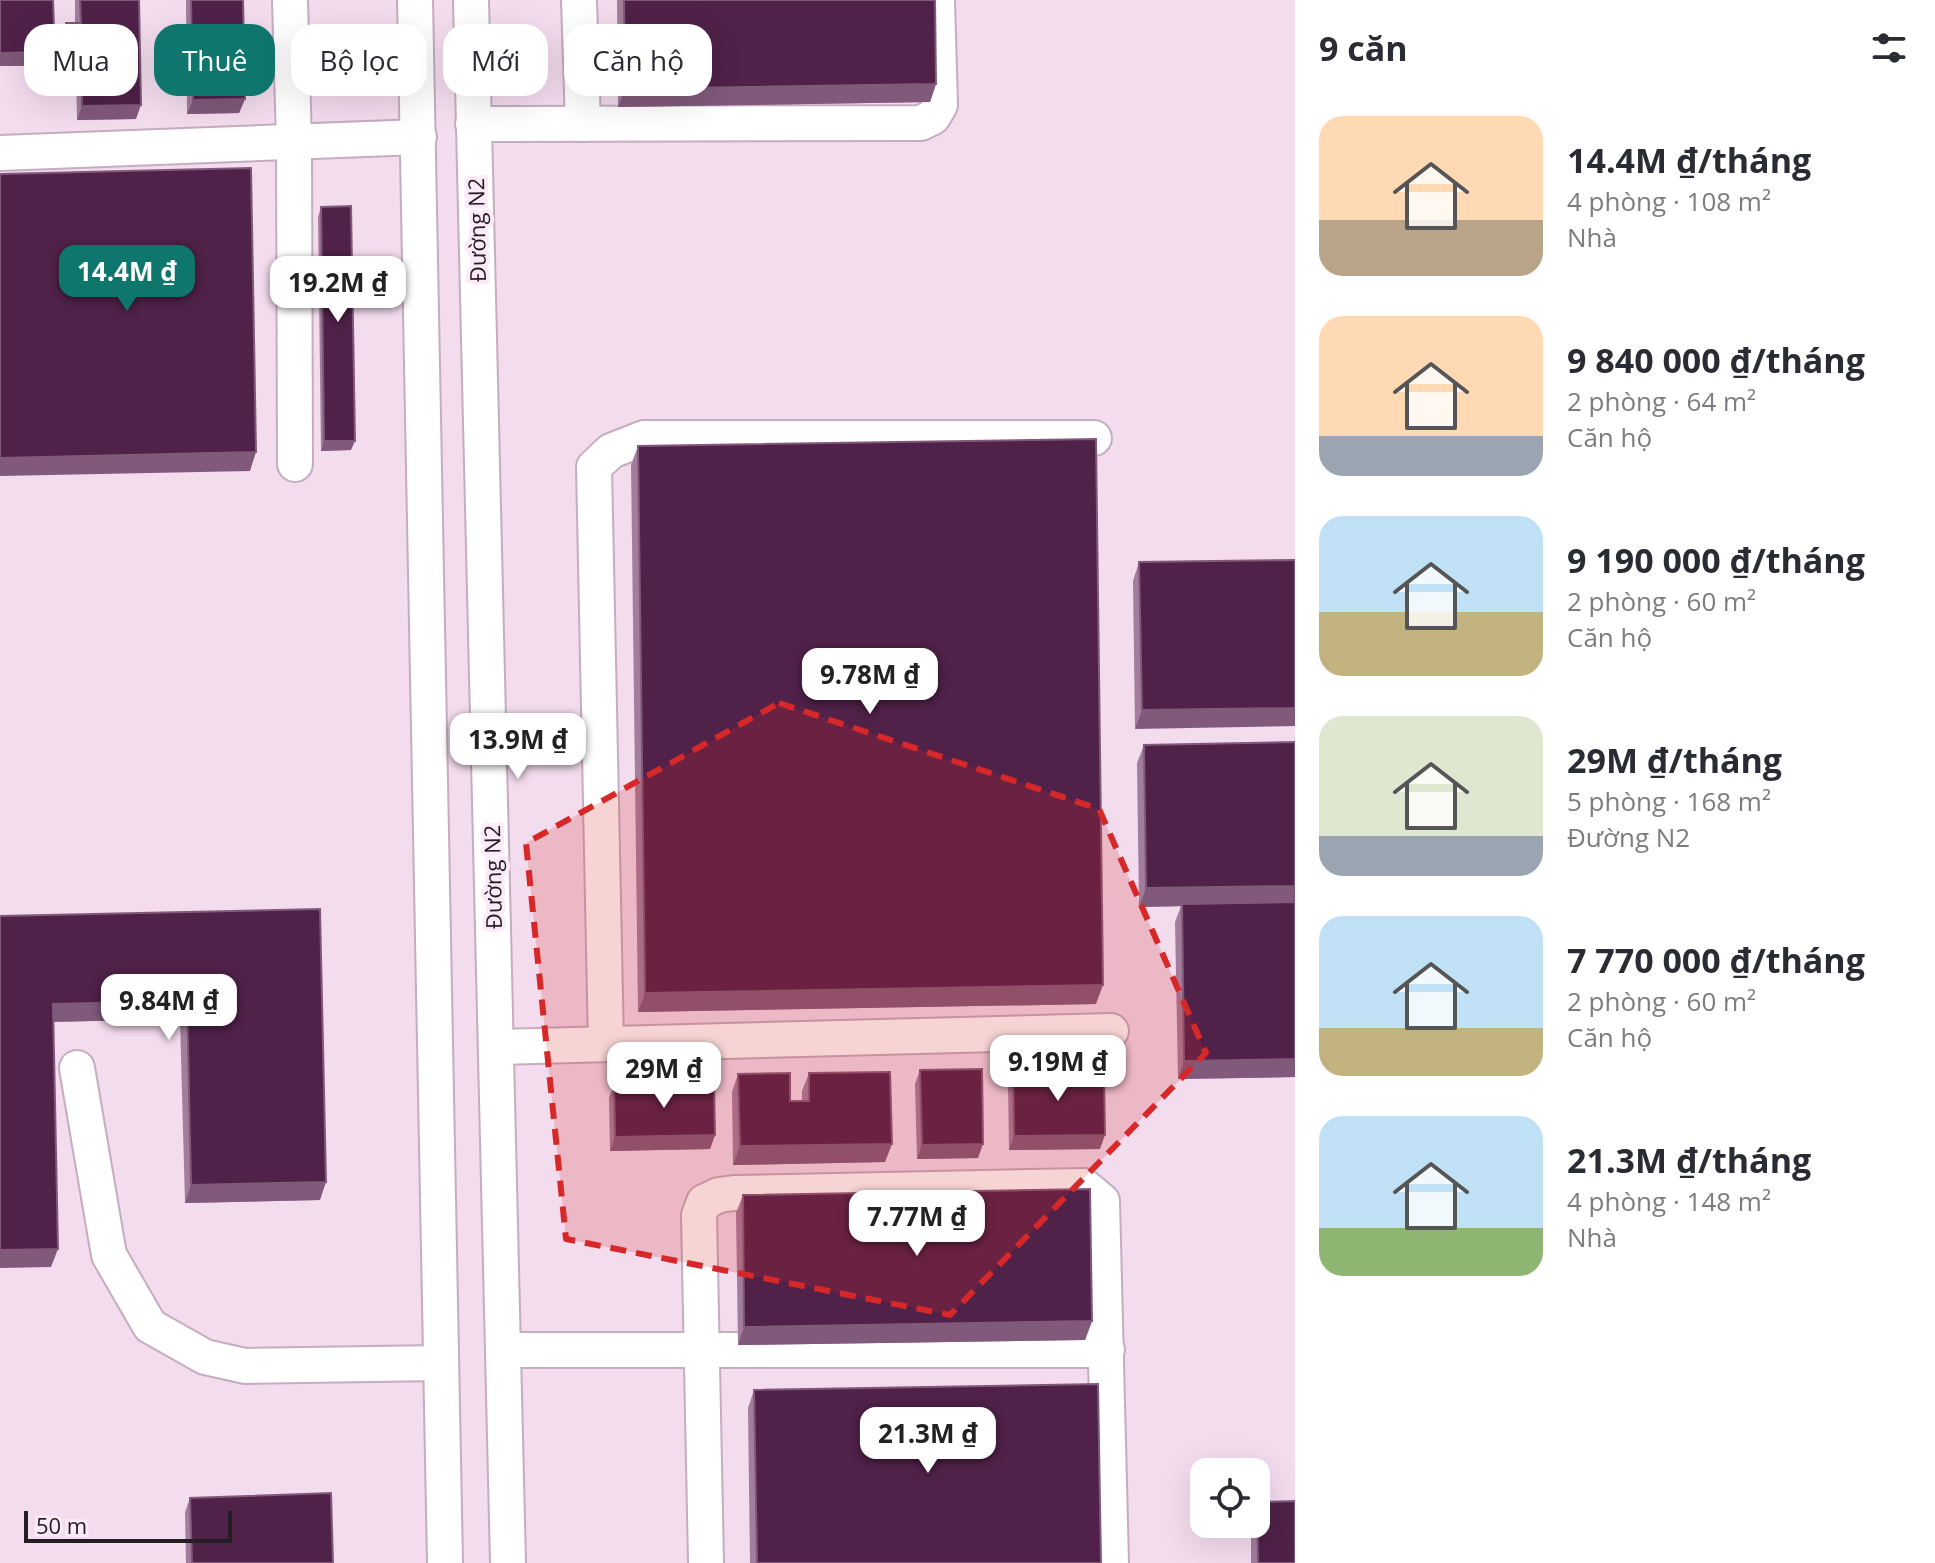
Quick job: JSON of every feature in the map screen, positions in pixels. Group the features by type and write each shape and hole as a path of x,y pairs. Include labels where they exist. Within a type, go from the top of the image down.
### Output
{"street":[{"path":"290,0 294,142 295,464"},
{"path":"415,0 445,1563"},
{"name":"Đường N2","path":"471,0 508,1563"},
{"path":"579,0 583,124"},
{"path":"473,124 921,123 933,117 940,105 937,0"},
{"path":"0,153 419,137"},
{"path":"606,1044 594,467 611,451 644,438 1094,438"},
{"path":"496,1047 1111,1031"},
{"path":"77,1068 109,1255 150,1326 205,1357 245,1366 441,1363"},
{"path":"706,1563 699,1215 704,1202 734,1193 1084,1186 1102,1201 1111,1563"},
{"path":"503,1350 1107,1350"}],"highlighted area":[{"path":"779,703 1099,809 1206,1053 950,1315 566,1239 526,843"}],"building":[{"path":"0,0 53,0 54,24 24,24 24,52 0,53"},
{"path":"80,0 139,0 141,105 82,106 82,96 138,96 138,24 66,24 81,23"},
{"path":"191,0 243,0 243,24 191,24"},
{"path":"624,0 935,0 936,84 712,88 712,24 624,24"},
{"path":"193,96 245,96 245,99 193,100"},
{"path":"251,168 256,452 0,458 0,174"},
{"path":"351,206 355,441 324,441 321,207"},
{"path":"1096,439 1103,985 645,993 638,446"},
{"path":"1295,560 1295,708 1142,710 1139,562"},
{"path":"1295,742 1295,886 1146,888 1144,745"},
{"path":"1295,902 1295,1059 1184,1061 1182,904"},
{"path":"320,909 326,1182 191,1185 187,1001 53,1004 58,1249 0,1250 0,916"},
{"path":"1057,1067 1058,1075 1104,1074 1105,1135 1014,1136 1013,1068"},
{"path":"982,1069 983,1144 922,1145 920,1070"},
{"path":"890,1072 892,1144 740,1146 738,1074 790,1073 790,1101 809,1101 809,1073"},
{"path":"714,1082 715,1135 615,1137 614,1084"},
{"path":"1090,1189 1092,1321 744,1327 743,1195"},
{"path":"1098,1384 1101,1563 757,1563 754,1390"},
{"path":"331,1493 333,1563 192,1563 190,1498"},
{"path":"1295,1501 1295,1563 1258,1563 1258,1538 1270,1538 1270,1502"}]}
